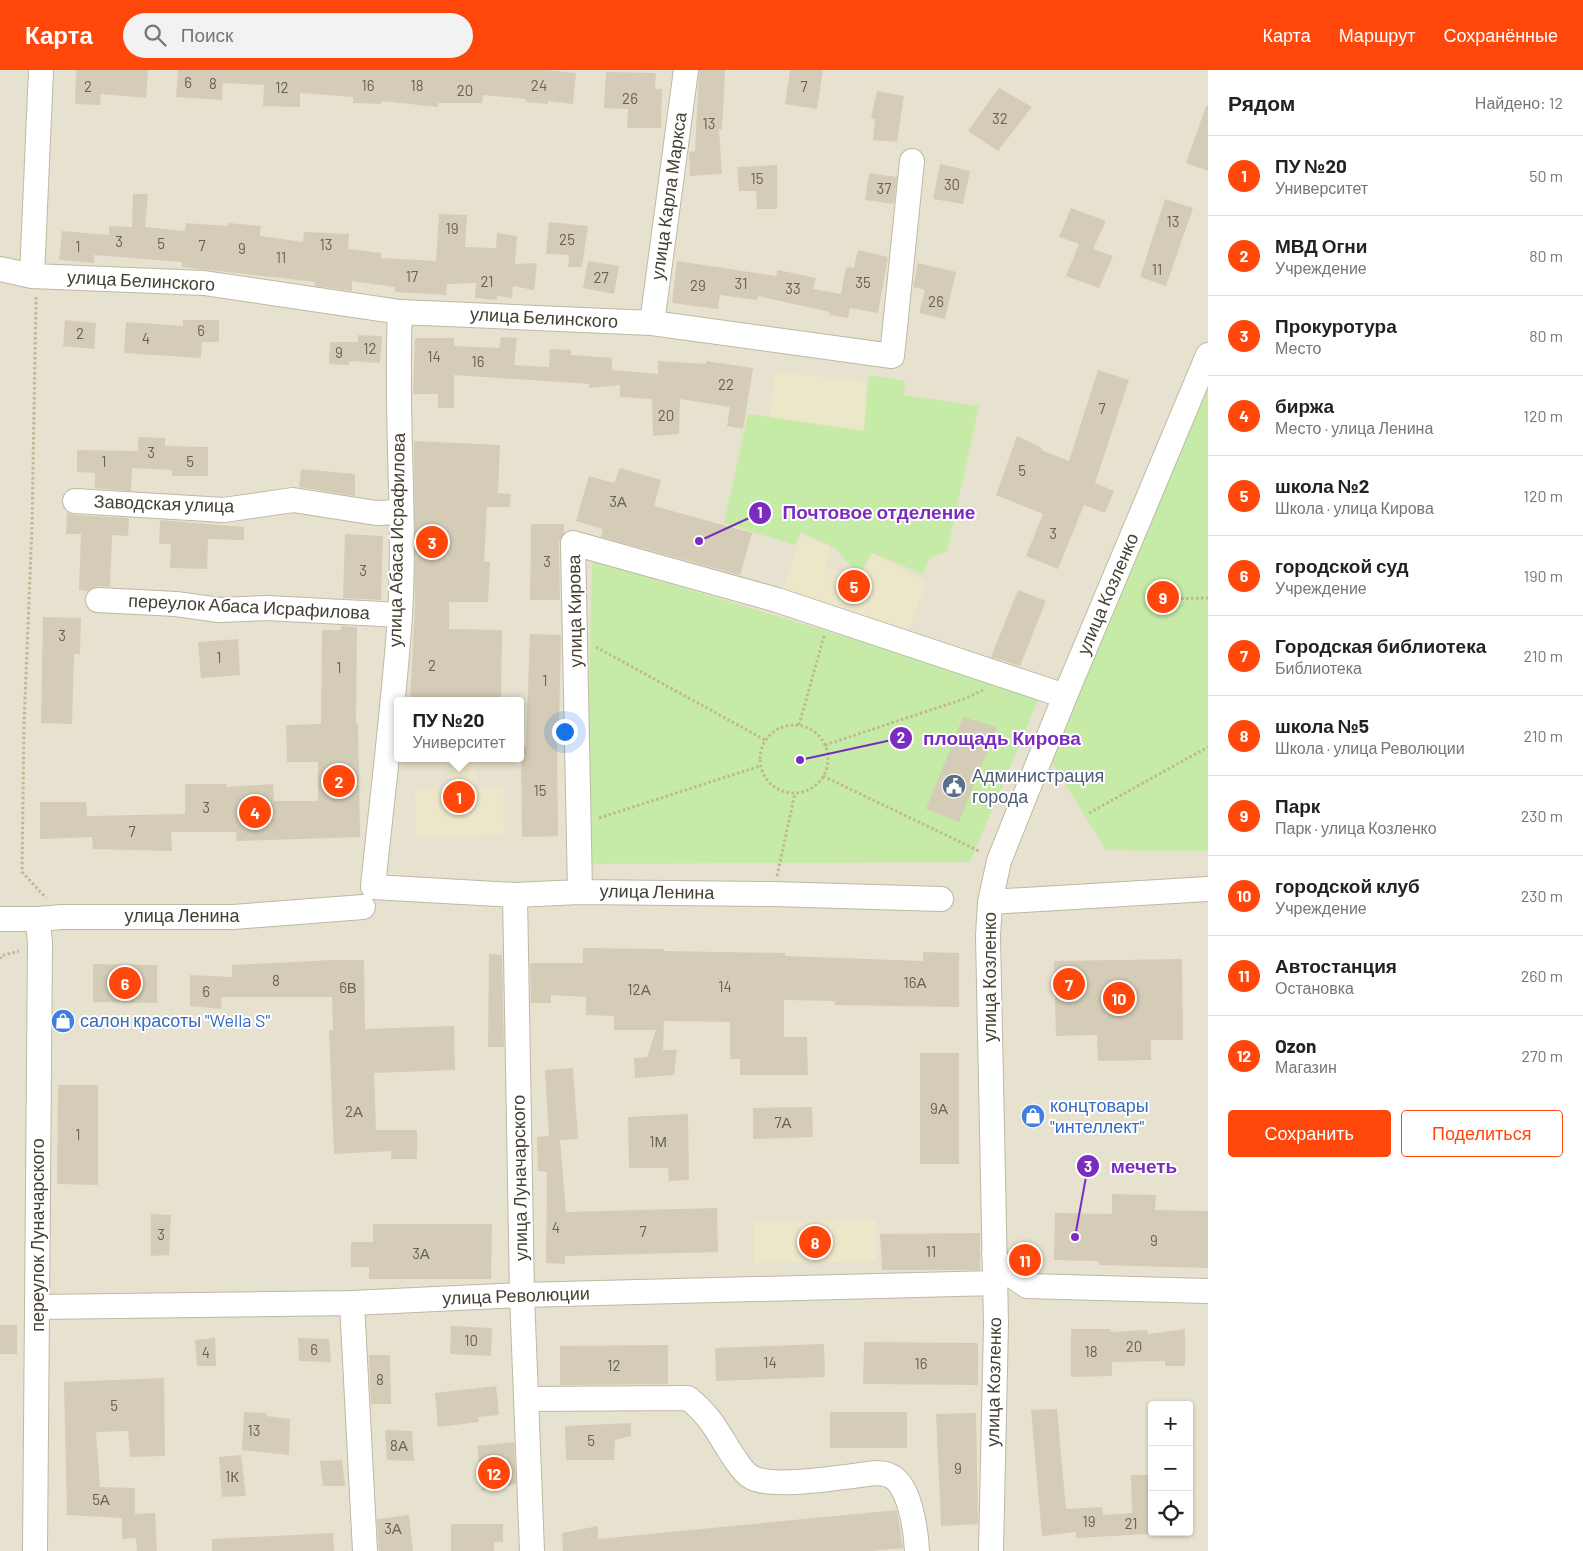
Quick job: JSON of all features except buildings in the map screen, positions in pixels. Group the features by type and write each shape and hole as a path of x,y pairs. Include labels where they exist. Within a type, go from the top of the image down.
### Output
{"street":[{"path":"32,276 41,70"},
{"name":"улица Карла Маркса","path":"652,323 686,70"},
{"name":"улица Белинского","path":"0,269 32,276 204,283 400,312 652,323 892,356 912,161"},
{"name":"улица Абаса Исрафилова","path":"368,897 400,615 401,512 398,366 400,312"},
{"name":"улица Козленко","path":"991,1551 996,1324 988,936 990,902 999,861 1065,696 1208,355"},
{"name":"Заводская улица","path":"75,501 224,510 293,500 376,513 401,512"},
{"name":"улица Кирова","path":"580,892 574,543 777,600 830,618"},
{"name":"переулок Абаса Исрафилова","path":"98,600 176,604 219,610 267,608 400,615"},
{"path":"830,618 1065,696"},
{"path":"990,902 1208,890"},
{"name":"улица Ленина","path":"0,919 38,920 62,916 233,917 368,897 580,892 773,894 942,899"},
{"name":"улица Луначарского","path":"515,895 522,1295 532,1551"},
{"name":"переулок Луначарского","path":"35,1551 40,944 38,920"},
{"path":"994,1254 1002,1269 1027,1286 1208,1291"},
{"name":"улица Революции","path":"37,1308 352,1303 522,1295 995,1284"},
{"path":"996,1324 1011,1300 1027,1286"},
{"path":"352,1303 365,1551"},
{"path":"526,1399 688,1398 702,1409 717,1427 737,1463 754,1479 778,1482 876,1473 890,1475 898,1483 905,1495 914,1519 917,1551"}],"path":[{"path":"32,276 38,304 32,546 24,725 22,872 62,916"},
{"path":"1156,599 1208,598"},
{"path":"799,725 830,618"},
{"path":"575,637 765,740"},
{"path":"825,745 964,699 997,683 1014,678"},
{"path":"799,725 814,731 825,745 828,762 824,776 817,785 795,793 787,792 770,784 760,766 760,755 765,740 774,731 784,726 799,725"},
{"path":"1089,813 1208,746"},
{"path":"579,828 598,818 760,766"},
{"path":"824,776 999,861"},
{"path":"773,894 795,793"},
{"path":"0,959 1,956 40,944"}],"shaded area":[{"path":"0,70 1208,70 1208,1551 0,1551"},
{"path":"775,372 866,382 864,431 770,417"},
{"path":"801,536 830,546 826,568 860,576 872,553 926,582 907,635 789,596 783,589"},
{"path":"450,762 475,762 476,788 503,787 504,835 416,837 415,790 451,789"},
{"path":"876,1219 876,1261 754,1263 753,1222"}],"green space":[{"path":"869,375 905,381 904,395 979,406 947,552 930,557 923,574 872,553 859,576 835,548 801,532 795,545 724,523 748,414 864,431"},
{"path":"1208,385 1208,851 1106,850 1049,758"},
{"path":"592,560 1040,696 970,862 585,864"}],"place":[{"name":"Почтовое отделение","path":"699,541"},
{"name":"Прокуротура","path":"432,542"},
{"name":"школа №2","path":"854,586"},
{"name":"Парк","path":"1163,597"},
{"name":"площадь Кирова","path":"800,760"},
{"name":"МВД Огни","path":"339,781"},
{"name":"Администрация города","path":"954,786"},
{"name":"ПУ №20","path":"459,797"},
{"name":"биржа","path":"255,812"},
{"name":"городской суд","path":"125,983"},
{"name":"Городская библиотека","path":"1069,984"},
{"name":"городской клуб","path":"1119,998"},
{"name":"салон красоты \"Wella S\"","path":"63,1021"},
{"name":"концтовары \"интеллект\"","path":"1033,1116"},
{"name":"мечеть","path":"1075,1237"},
{"name":"школа №5","path":"815,1242"},
{"name":"Автостанция","path":"1025,1260"},
{"name":"Ozon","path":"494,1473"}]}
